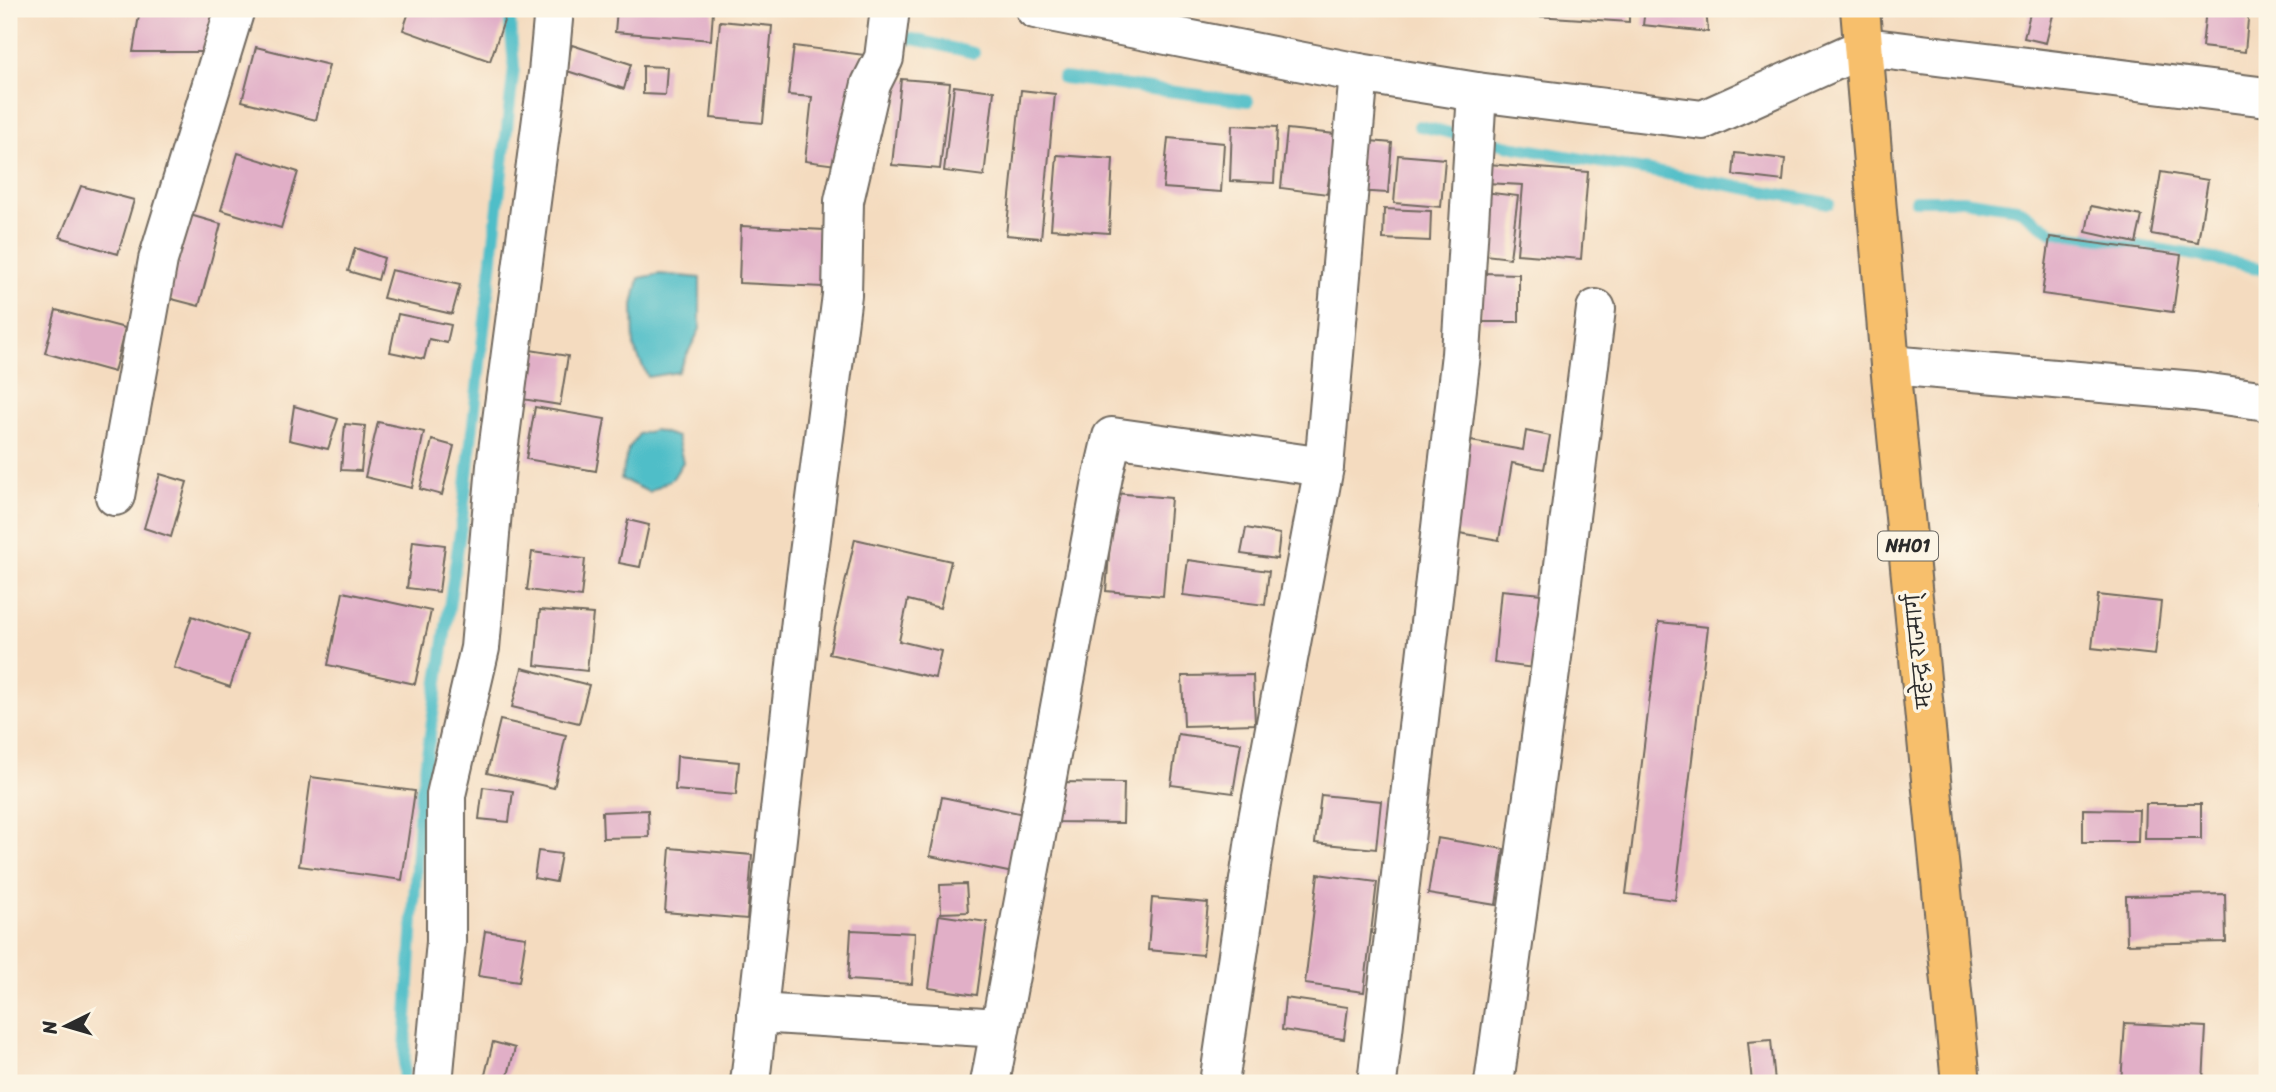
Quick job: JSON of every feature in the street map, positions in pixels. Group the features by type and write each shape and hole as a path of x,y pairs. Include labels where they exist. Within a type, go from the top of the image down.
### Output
{"highway":[{"name":"महेन्द्र राज्मार्ग्","path":"1860,9 1889,365 1961,1083"}],"street":[{"path":"115,496 158,260 235,9"},
{"path":"433,1083 446,942 446,795 480,648 496,466 545,100 554,9"},
{"path":"750,1083 804,593 842,295 845,201 871,84 884,58 890,9"},
{"path":"1035,9 1359,73 1477,93 1703,120 1865,47 2267,97"},
{"path":"1219,1083 1258,819 1324,467 1359,73"},
{"path":"1377,1083 1461,354 1477,93"},
{"path":"1494,1083 1596,309"},
{"path":"1889,365 2195,391 2267,401"},
{"path":"990,1083 1112,437 1324,467"},
{"path":"757,1013 1000,1028"}],"water":[{"path":"660,274 700,278 700,329 678,372 648,377 634,348 633,305 639,278"},
{"path":"655,430 677,437 683,462 673,478 649,492 621,479 628,450 639,434"}],"building":[{"path":"140,9 217,9 202,52 133,52"},
{"path":"410,9 489,9 506,15 490,61 403,30"},
{"path":"617,9 713,11 711,40 615,32"},
{"path":"1536,9 1629,9 1629,22 1536,16"},
{"path":"1645,9 1706,9 1708,32 1643,25"},
{"path":"2031,9 2054,11 2046,43 2024,38"},
{"path":"2206,9 2249,9 2245,52 2202,47"},
{"path":"720,21 772,26 763,123 711,118"},
{"path":"572,45 631,64 624,89 564,70"},
{"path":"794,46 865,55 852,167 805,161 812,97 788,95"},
{"path":"256,47 329,65 316,120 242,101"},
{"path":"643,66 667,67 665,95 643,94"},
{"path":"901,79 950,83 940,169 892,165"},
{"path":"954,86 994,91 984,176 944,171"},
{"path":"1021,90 1055,94 1041,238 1006,235"},
{"path":"1232,125 1277,127 1274,183 1230,181"},
{"path":"1287,129 1335,134 1327,194 1281,188"},
{"path":"1168,138 1224,143 1221,192 1163,188"},
{"path":"1359,140 1392,143 1388,193 1355,191"},
{"path":"238,153 298,172 281,228 221,210"},
{"path":"1735,153 1785,159 1783,181 1733,175"},
{"path":"1057,155 1113,159 1109,233 1051,229"},
{"path":"1398,155 1445,159 1441,207 1394,203"},
{"path":"1488,164 1588,172 1581,259 1517,254 1523,185 1486,183"},
{"path":"2161,172 2208,180 2198,242 2151,234"},
{"path":"81,186 134,200 118,254 60,237"},
{"path":"1484,192 1518,196 1510,258 1476,254"},
{"path":"2091,206 2142,216 2136,243 2086,232"},
{"path":"1384,209 1431,211 1430,241 1383,239"},
{"path":"190,215 221,224 199,306 168,298"},
{"path":"741,226 825,230 823,287 739,283"},
{"path":"2050,237 2181,255 2173,312 2042,294"},
{"path":"355,248 384,258 378,280 348,271"},
{"path":"391,270 460,285 452,314 383,298"},
{"path":"1481,273 1519,274 1519,322 1482,322"},
{"path":"56,310 125,328 114,372 45,353"},
{"path":"398,314 451,325 447,343 429,339 424,359 390,352"},
{"path":"524,349 568,356 560,405 516,398"},
{"path":"294,406 338,419 328,449 289,440"},
{"path":"535,407 605,419 596,471 526,459"},
{"path":"378,422 424,432 412,488 365,477"},
{"path":"345,424 365,426 361,471 341,470"},
{"path":"1526,431 1550,436 1544,469 1512,463 1499,540 1448,531 1465,440 1523,450"},
{"path":"432,440 454,446 442,495 420,489"},
{"path":"2267,469 2267,506 2258,504"},
{"path":"160,474 187,482 171,537 144,528"},
{"path":"1114,493 1171,498 1163,596 1106,591"},
{"path":"628,520 649,525 640,567 619,563"},
{"path":"1246,528 1280,534 1277,559 1241,554"},
{"path":"855,539 951,561 940,608 908,600 899,641 941,651 935,678 829,654"},
{"path":"413,541 445,545 439,592 407,588"},
{"path":"532,552 585,559 581,597 527,590"},
{"path":"1188,560 1269,571 1265,605 1183,595"},
{"path":"1501,590 1542,594 1534,668 1494,663"},
{"path":"343,592 431,611 415,684 328,665"},
{"path":"2098,595 2161,602 2155,655 2092,648"},
{"path":"540,610 593,614 587,671 535,665"},
{"path":"192,616 247,635 230,687 174,668"},
{"path":"1659,622 1708,627 1675,900 1626,894"},
{"path":"522,668 589,685 579,723 512,707"},
{"path":"1253,675 1255,724 1184,726 1182,676"},
{"path":"500,720 566,735 554,788 487,773"},
{"path":"1178,734 1241,743 1233,793 1171,785"},
{"path":"677,756 739,762 736,795 675,790"},
{"path":"311,777 415,791 402,880 299,866"},
{"path":"1059,782 1124,783 1123,823 1058,822"},
{"path":"483,787 513,791 509,822 479,819"},
{"path":"1321,795 1381,801 1376,849 1315,843"},
{"path":"942,797 1024,814 1013,873 930,856"},
{"path":"2146,804 2201,804 2201,839 2145,839"},
{"path":"2083,809 2139,810 2138,842 2083,842"},
{"path":"648,810 649,837 603,838 602,812"},
{"path":"1437,838 1504,849 1496,905 1428,894"},
{"path":"670,848 752,855 747,919 665,912"},
{"path":"538,851 561,854 556,882 534,878"},
{"path":"1318,874 1377,882 1364,992 1305,984"},
{"path":"966,884 968,912 941,913 940,885"},
{"path":"2225,894 2226,942 2127,944 2126,896"},
{"path":"1152,898 1208,903 1203,955 1148,950"},
{"path":"939,915 987,922 977,995 929,988"},
{"path":"851,930 915,933 912,984 848,980"},
{"path":"485,931 526,937 519,982 478,976"},
{"path":"1285,998 1348,1007 1344,1039 1282,1030"},
{"path":"2125,1023 2206,1027 2203,1083 2121,1083"},
{"path":"1771,1040 1775,1083 1752,1083 1748,1042"},
{"path":"493,1042 515,1048 506,1083 483,1083"}],"waterway":[{"path":"403,1083 420,802 462,520 514,67 509,9"},
{"path":"909,38 974,53"},
{"path":"1063,78 1248,101"},
{"path":"1419,126 1515,147 1829,203"},
{"path":"1915,200 1963,200 2017,208 2053,233 2189,254 2267,270"}]}
